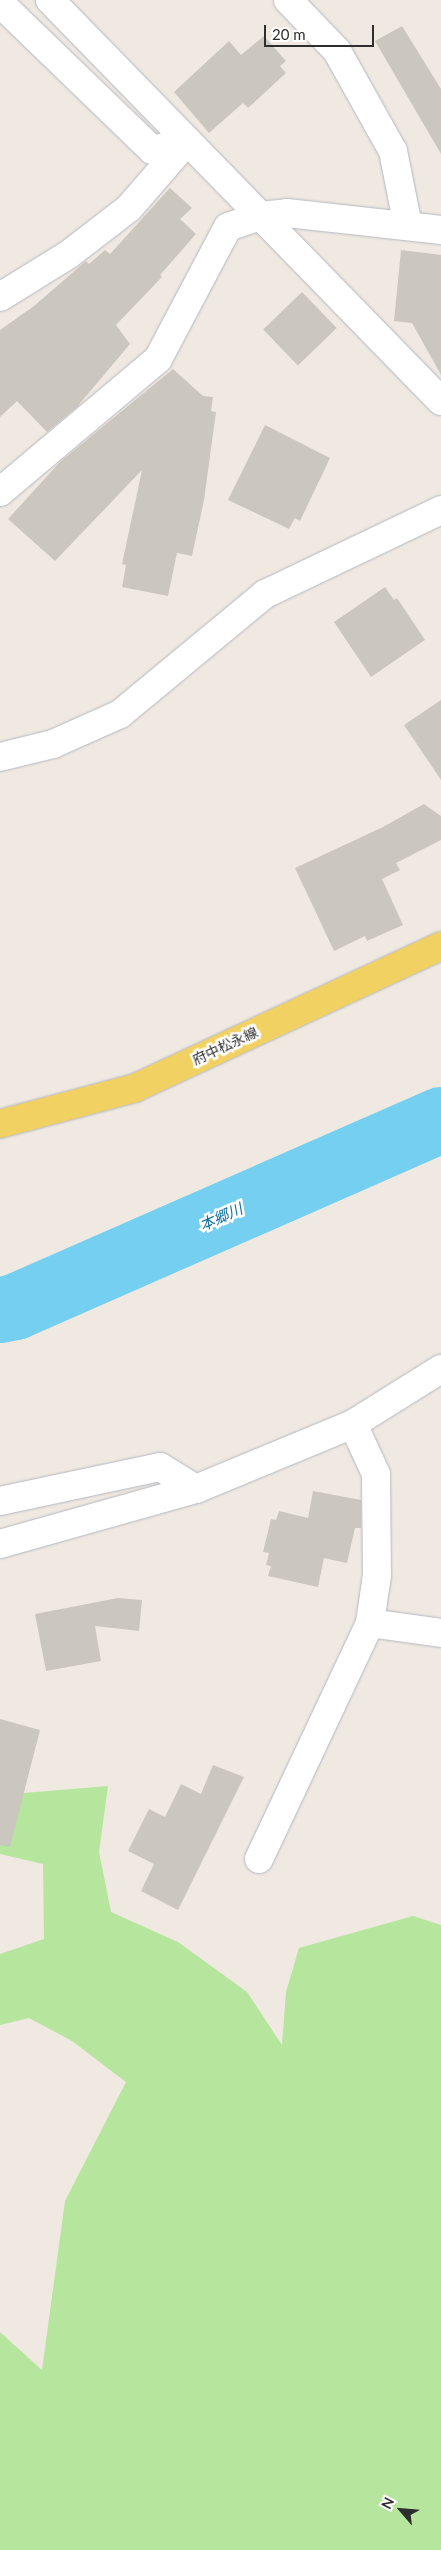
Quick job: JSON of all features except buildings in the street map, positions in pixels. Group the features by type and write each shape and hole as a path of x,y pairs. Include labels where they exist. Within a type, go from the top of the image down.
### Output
{"main road":[{"name":"府中松永線","path":"0,1124 135,1088 441,946"}],"street":[{"path":"50,0 441,401"},
{"path":"288,0 337,51 394,151 408,226"},
{"path":"0,3 152,150 187,141"},
{"path":"0,297 68,255 129,208 187,141"},
{"path":"0,492 158,359 228,227 260,216 287,213 441,230"},
{"path":"0,756 53,744 120,714 265,594 441,510"},
{"path":"0,1544 196,1490 353,1424 441,1369"},
{"path":"260,1859 370,1623 377,1575 376,1474 353,1424"},
{"path":"0,1501 160,1467 196,1490"},
{"path":"370,1623 441,1633"}],"green space":[{"path":"108,1786 99,1852 111,1912 178,1942 247,1992 282,2045 286,1992 299,1948 413,1916 441,1925 441,2550 0,2550 0,2332 42,2370 65,2201 126,2082 72,2041 29,2018 0,2025 0,1954 44,1939 43,1864 0,1854 0,1795"}],"waterway":[{"name":"本郷川","path":"0,1310 15,1307 441,1120"}]}
